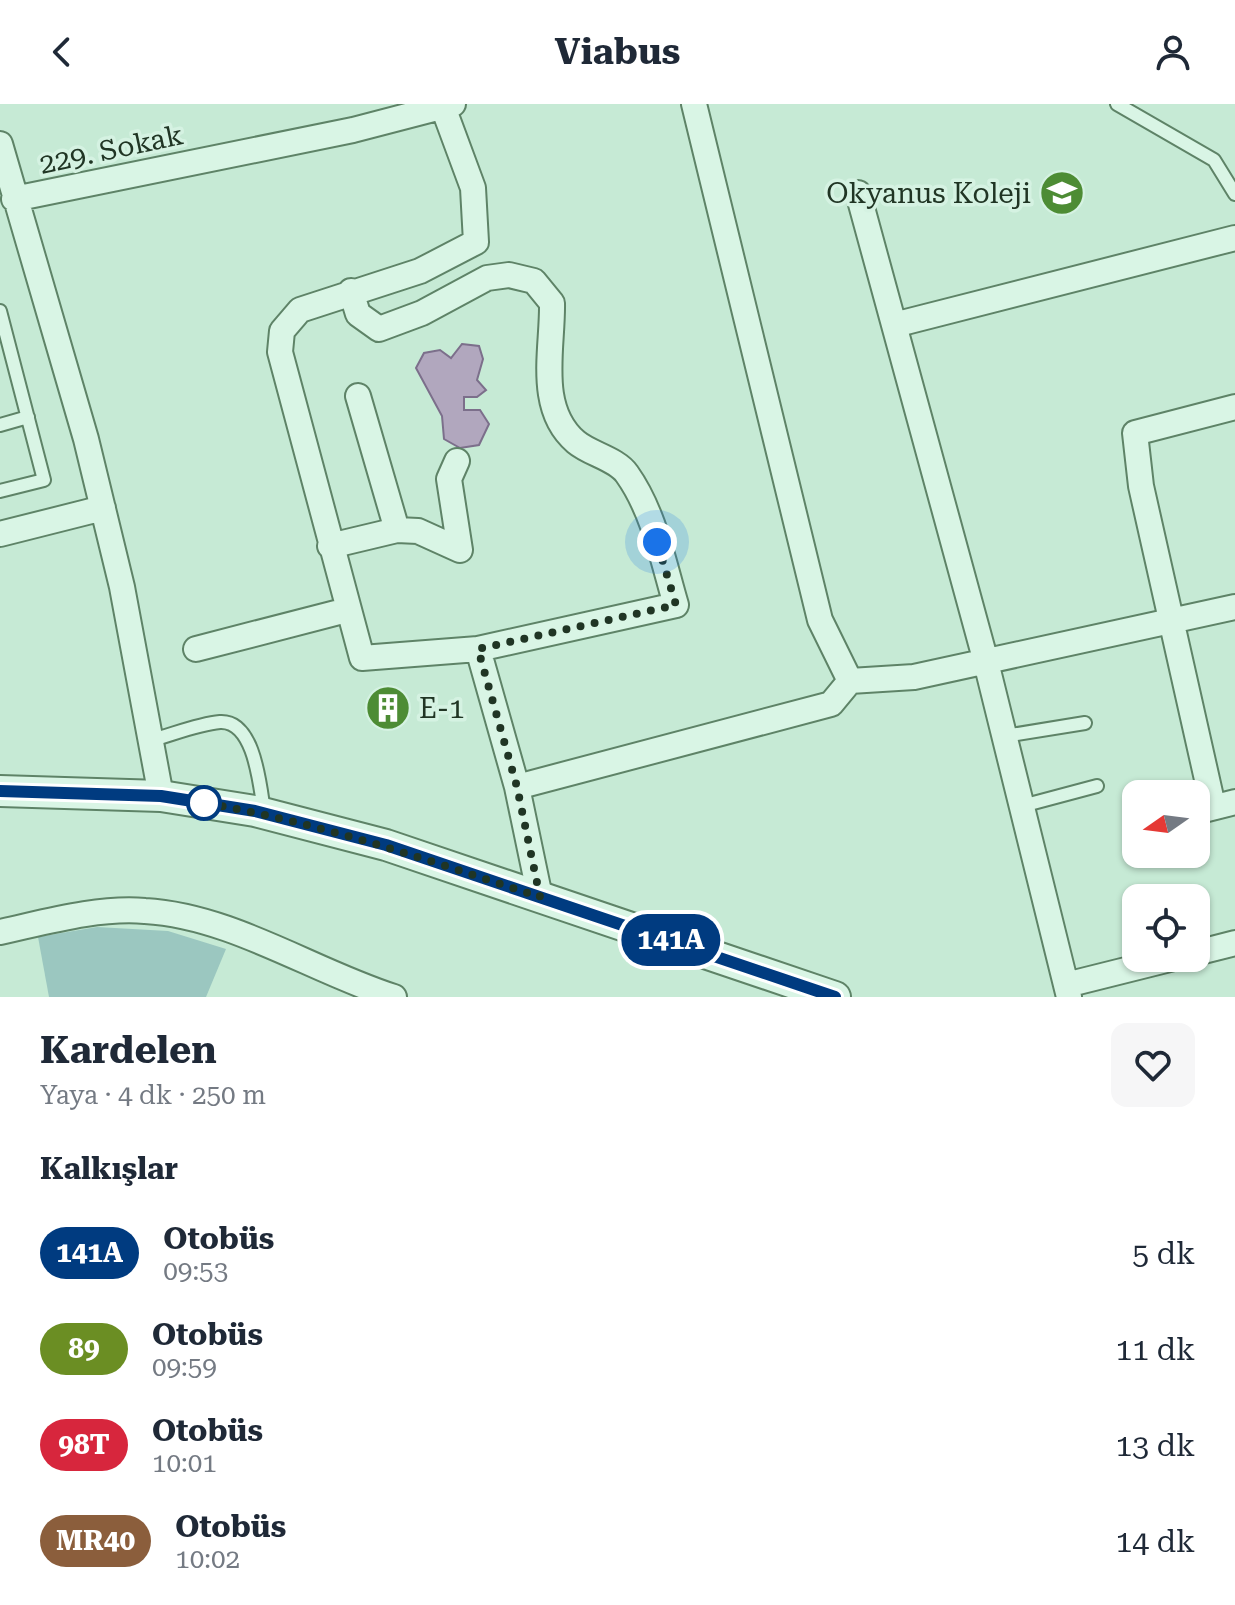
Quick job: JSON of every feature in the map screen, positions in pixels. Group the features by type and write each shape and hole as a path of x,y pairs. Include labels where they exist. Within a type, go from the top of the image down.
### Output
{"street":[{"path":"694,104 820,620 850,681"},
{"path":"351,291 358,314 379,329 422,313 487,278 509,275 534,281 552,303 547,374 557,414 574,441 625,470 642,497 676,605 478,649 362,658 280,352 282,331 300,310 351,291 420,271 476,242 473,188 446,105"},
{"name":"229. Sokak","path":"14,199 353,130 446,105"},
{"path":"0,144 86,439 152,740 161,796"},
{"path":"858,193 986,662 1068,991 1129,972"},
{"path":"894,325 1235,238"},
{"path":"358,396 397,530"},
{"path":"1215,807 1141,486 1135,433 1235,407"},
{"path":"330,546 397,530 418,531 460,550 449,479 457,461"},
{"path":"0,534 103,508"},
{"path":"517,787 831,704 850,681 914,677 1235,607"},
{"path":"196,649 347,610"},
{"path":"478,649 517,787 540,897"},
{"path":"0,791 161,796 265,814 386,845 835,997"},
{"path":"0,932 75,916 145,911 213,925 394,997"},
{"path":"1210,949 1235,943"}],"lane":[{"path":"1117,104 1214,160 1235,194"},
{"path":"0,311 44,480 0,491"},
{"path":"0,425 28,417"},
{"path":"152,740 220,722 236,728 255,757 265,814"},
{"path":"1005,736 1085,723"},
{"path":"1022,806 1097,786"}],"shaded area":[{"path":"462,344 479,346 483,359 477,380 486,390 477,397 464,397 464,410 480,410 489,424 479,445 460,448 444,439 442,416 416,368 424,353 440,350 451,358"},
{"path":"97,927 168,931 226,949 206,997 49,997 38,937"}],"bus line":[{"name":"141A","path":"0,791 161,796 255,811 386,845 835,997"}],"place":[{"name":"Okyanus Koleji","path":"1062,193"},
{"name":"E-1","path":"388,708"}],"route":[{"path":"204,803 192,801 255,811 386,845 540,897 517,787 478,649 676,605 657,542"}]}
